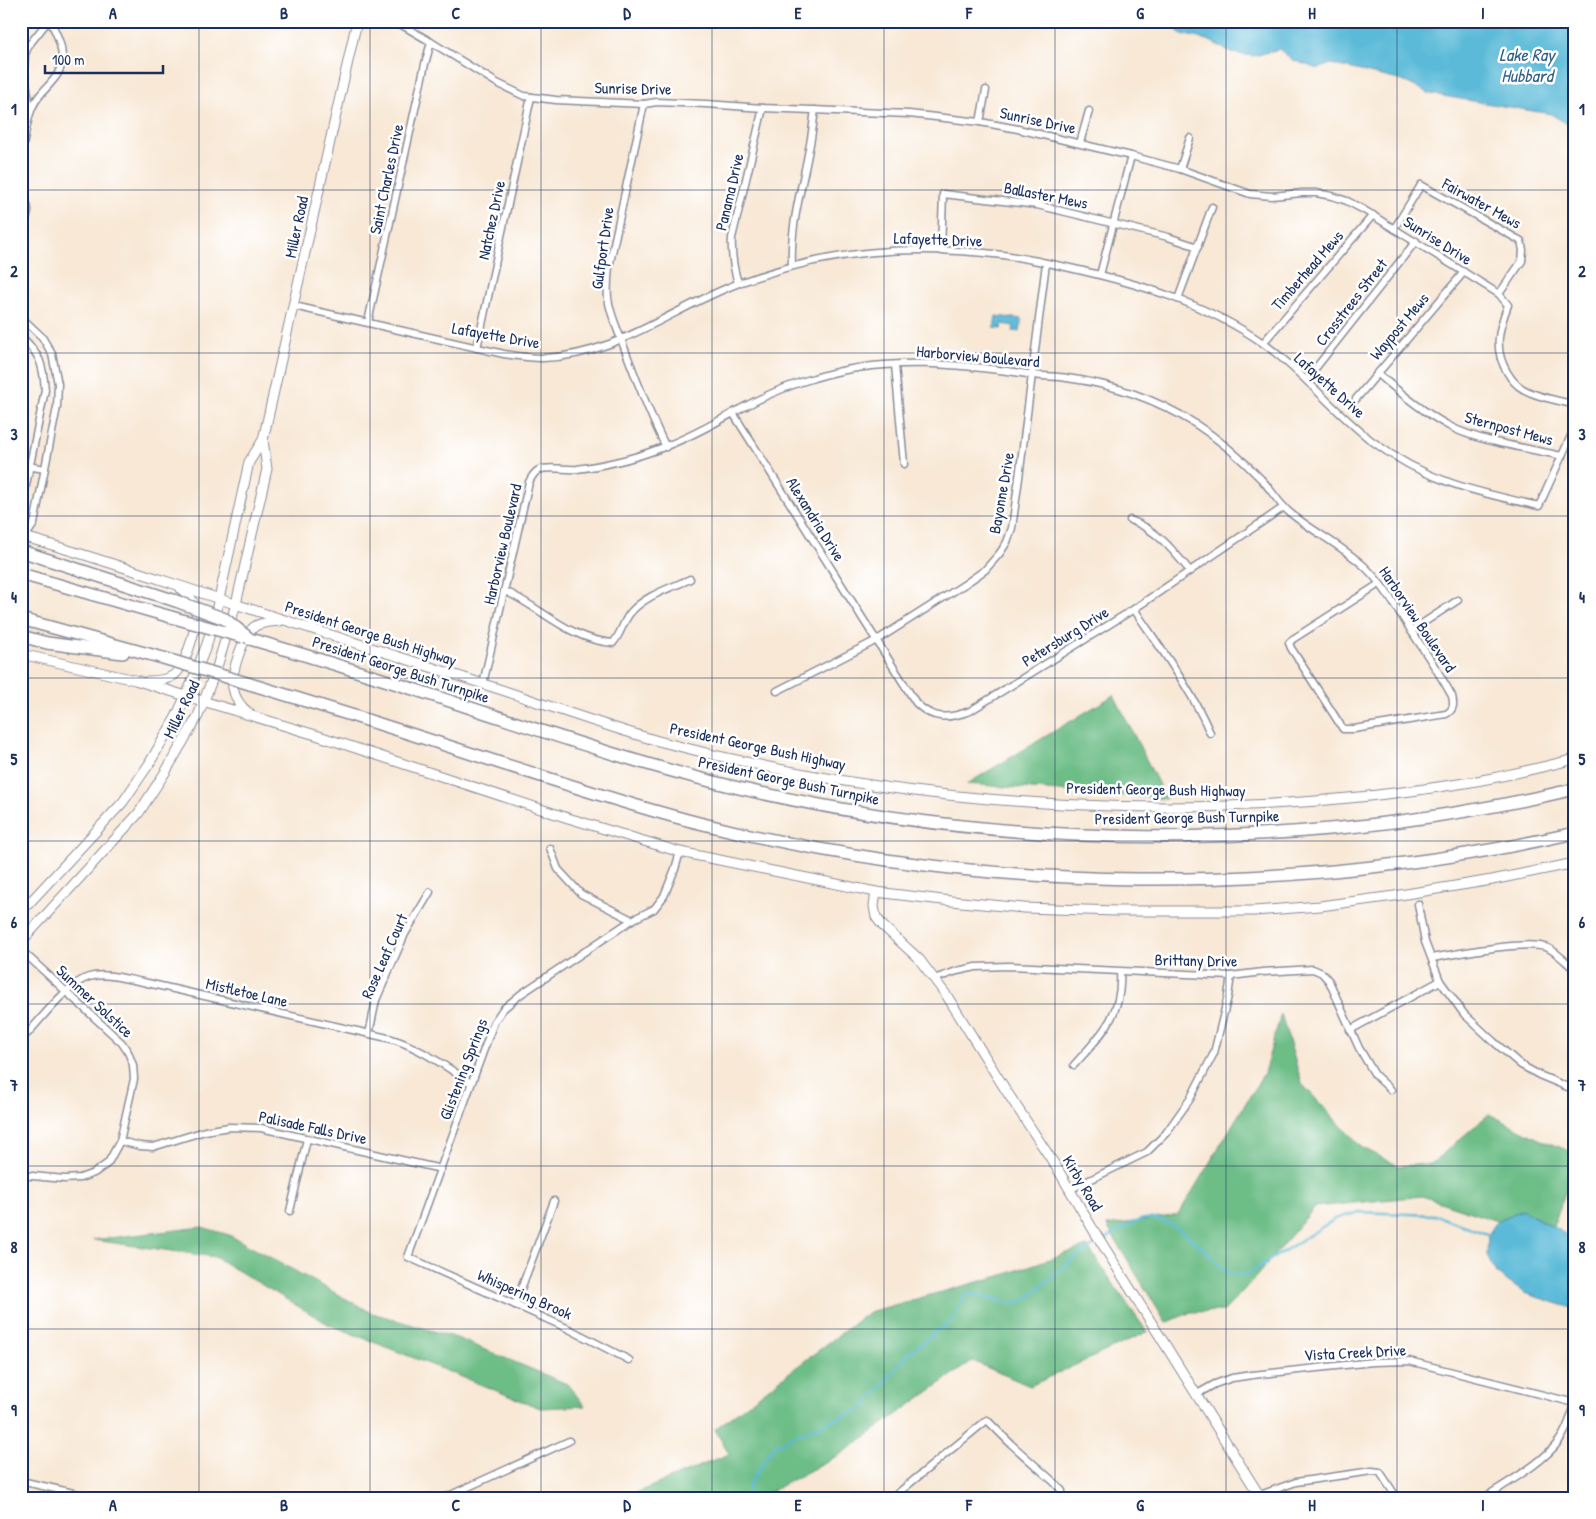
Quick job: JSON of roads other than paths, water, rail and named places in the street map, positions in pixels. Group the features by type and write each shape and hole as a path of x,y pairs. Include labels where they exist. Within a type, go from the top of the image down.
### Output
{"highway":[{"path":"21,551 176,600 225,619 250,638"},
{"name":"President George Bush Turnpike","path":"21,574 250,638 611,753 694,777 833,808 946,824 1031,832 1107,836 1259,834 1420,818 1575,789"},
{"path":"21,619 250,684 610,798 673,816 812,848 868,857 1010,874 1096,879 1172,880 1267,877 1409,863 1493,850 1575,833"},
{"path":"21,636 47,643 163,658"}],"main road":[{"name":"Miller Road","path":"21,912 123,802 149,764 176,717 207,644 250,462 263,440 357,21"},
{"name":"Miller Road","path":"21,942 138,814 198,716 217,667 236,604 267,469 263,440"},
{"name":"President George Bush Highway","path":"23,536 657,740 735,760 822,777 914,790 1002,799 1109,806 1196,807 1291,803 1467,783 1575,759"},
{"path":"135,680 158,681 174,675 186,657 197,620 196,608 191,597 176,584"},
{"path":"252,716 241,707 236,698 232,687 234,670 248,634 255,626 267,622 285,620"},
{"path":"21,654 135,680 319,736 568,818 680,852 876,892 951,902 1024,908 1116,911 1254,911 1320,906 1394,896 1492,880 1575,863"},
{"name":"Kirby Road","path":"876,892 874,906 876,917 919,960 934,979 1057,1168 1114,1263 1261,1496"}],"street":[{"path":"21,132 28,102 24,70 25,54 32,41 49,21 60,40 62,60 58,74 33,105 21,158"},
{"name":"Sunrise Drive","path":"394,21 497,83 512,91 532,97 644,104 657,102 909,114 980,122 1080,143 1180,169 1250,194 1272,196 1302,193 1332,196 1347,201 1416,241 1499,294"},
{"name":"Saint Charles Drive","path":"368,322 431,42"},
{"path":"980,122 986,90"},
{"name":"Natchez Drive","path":"477,348 532,97"},
{"name":"Gulfport Drive","path":"644,104 620,214 608,283 608,299 611,313 640,392 666,447"},
{"name":"Panama Drive","path":"738,283 731,256 732,238 763,108"},
{"path":"792,265 792,231 816,110"},
{"path":"1080,143 1089,111"},
{"path":"1180,169 1190,138"},
{"path":"1100,275 1131,156"},
{"name":"Fairwater Mews","path":"1394,229 1421,185 1521,241 1523,250 1522,261 1499,294"},
{"path":"21,187 29,206 26,221 21,227"},
{"name":"Ballaster Mews","path":"940,251 943,194 1037,205 1168,237 1198,247"},
{"path":"1178,299 1212,208"},
{"name":"Timberhead Mews","path":"1263,343 1373,216"},
{"name":"Crosstrees Street","path":"1307,379 1416,241"},
{"name":"Lafayette Drive","path":"294,306 477,348 526,358 544,358 596,349 636,333 738,283 792,265 830,257 886,250 1004,255 1100,275 1204,309 1263,343 1307,379 1372,441 1420,471 1446,482 1474,491 1539,506 1562,456"},
{"name":"Bayonne Drive","path":"777,691 877,640 934,605 985,570 997,558 1007,542 1012,528 1046,263"},
{"name":"Waypost Mews","path":"1356,399 1464,272"},
{"path":"1499,294 1508,305 1499,332 1500,358 1512,380 1522,388 1535,394 1575,405"},
{"path":"21,317 42,337 52,354 58,384 57,407 34,524 23,536"},
{"path":"21,336 39,357 44,372 45,390 21,510"},
{"path":"896,364 904,464"},
{"name":"Harborview Boulevard","path":"483,684 529,482 539,470 574,469 601,465 666,447 746,405 794,384 845,370 896,364 930,364 997,369 1063,377 1107,386 1128,392 1174,411 1213,436 1262,480 1284,507 1362,564 1372,574 1386,591 1452,696 1454,703 1453,709 1446,714 1346,730 1343,729 1291,648 1290,643 1292,639 1379,584"},
{"name":"Sternpost Mews","path":"1378,373 1403,395 1450,427 1490,440 1562,456"},
{"name":"Alexandria Drive","path":"733,413 877,640"},
{"path":"1562,456 1575,427"},
{"path":"21,465 45,469"},
{"name":"Petersburg Drive","path":"877,640 916,703 924,712 937,716 957,716 970,711 1134,609 1284,507"},
{"path":"1130,520 1141,524 1160,538 1190,571"},
{"path":"21,524 23,536"},
{"path":"504,592 521,599 570,631 613,643 631,612 639,605 658,593 690,579"},
{"path":"1411,631 1458,600"},
{"path":"1134,609 1192,700 1210,733"},
{"path":"550,848 558,869 581,894 632,920"},
{"name":"Glistening Springs","path":"408,1257 494,1022 503,1009 521,994 632,920 654,909 664,896 680,852"},
{"name":"Rose Leaf Court","path":"369,1034 376,1000 405,934 430,892"},
{"path":"1418,904 1425,942 1440,980 1464,1014 1521,1065 1539,1075 1575,1090"},
{"path":"1432,958 1516,946 1537,945 1554,951 1575,970"},
{"name":"Summer Solstice","path":"21,950 122,1043 134,1065 134,1079 120,1141 108,1164 94,1173 80,1178 65,1179 21,1175"},
{"name":"Brittany Drive","path":"934,979 976,967 1009,966 1231,976 1313,969 1322,973 1329,981 1359,1048 1375,1075 1392,1090"},
{"path":"1074,1065 1101,1036 1111,1020 1119,996 1120,972"},
{"name":"Mistletoe Lane","path":"27,1034 76,983 90,977 109,976 143,982 392,1039 410,1045 471,1083"},
{"path":"1070,1190 1147,1152 1166,1134 1190,1099 1214,1053 1231,976"},
{"path":"1350,1030 1440,980"},
{"name":"Palisade Falls Drive","path":"120,1141 153,1147 205,1131 229,1127 261,1128 441,1169"},
{"path":"290,1211 307,1138"},
{"path":"515,1305 554,1201"},
{"name":"Whispering Brook","path":"408,1257 569,1328 629,1360"},
{"name":"Vista Creek Drive","path":"1197,1394 1214,1384 1243,1376 1301,1369 1410,1361 1575,1404"},
{"path":"1484,1498 1539,1460 1553,1448 1564,1434 1575,1404"},
{"path":"892,1498 987,1420 1055,1483 1062,1491 1062,1498"},
{"path":"444,1498 569,1441"},
{"path":"1261,1496 1279,1487 1296,1482 1372,1471 1380,1472 1397,1498"},
{"path":"21,1481 95,1498"}],"water":[{"name":"Lake Ray Hubbard","path":"1167,21 1575,21 1575,129 1551,114 1431,94 1403,81 1331,64 1318,69 1293,60 1279,49 1254,56 1232,53 1208,40 1181,34"},
{"path":"996,316 1022,319 1020,332 1013,331 1014,326 1002,324 1001,329 994,328"},
{"path":"1522,1210 1567,1235 1575,1237 1575,1309 1524,1293 1496,1273 1487,1255 1488,1235 1497,1221"}],"waterway":[{"path":"1103,1241 1140,1220 1153,1219 1162,1221 1189,1236 1227,1272 1246,1275 1335,1219 1359,1212 1434,1215 1490,1235"},
{"path":"746,1498 751,1482 773,1447 793,1436 863,1408 909,1353 953,1320 964,1296 974,1294 1009,1303 1024,1301 1073,1259 1098,1243"}]}
